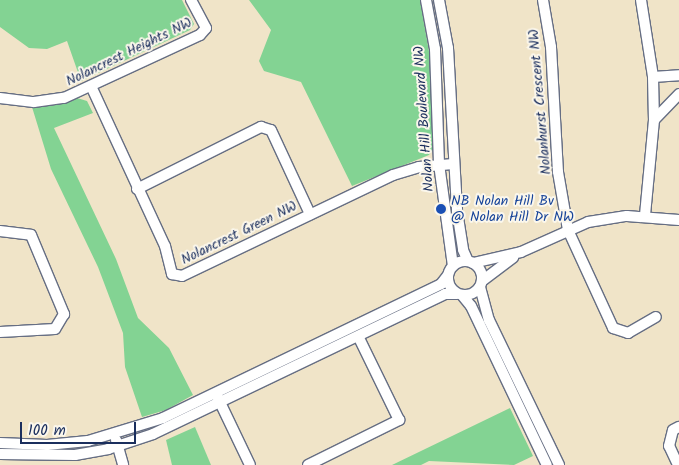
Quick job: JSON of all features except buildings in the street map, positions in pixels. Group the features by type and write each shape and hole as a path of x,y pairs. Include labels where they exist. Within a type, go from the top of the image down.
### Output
{"street":[{"name":"Nolancrest Heights NW","path":"0,98 51,101 91,86 200,35 206,28 191,0"},
{"name":"Nolan Hill Boulevard NW","path":"426,0 435,49 439,164 451,271"},
{"name":"Nolan Hill Boulevard NW","path":"439,0 448,48 453,164 460,239 471,262"},
{"name":"Nolanhurst Crescent NW","path":"543,0 551,47 558,172 568,230 613,328 628,333 656,317"},
{"path":"641,0 653,77 654,120 645,216"},
{"path":"653,77 679,75"},
{"name":"Nolancrest Green NW","path":"91,86 165,246 172,274 182,276 393,175 439,164 453,164"},
{"path":"654,120 679,94"},
{"path":"137,189 261,127 271,130 310,214"},
{"path":"0,454 56,457 118,446 153,434 217,398 400,310 445,294 472,294 481,284 521,252 568,230 588,222 645,216 679,220"},
{"path":"0,231 31,234 64,314 55,330 0,332"},
{"path":"0,444 55,444 114,435 163,418 217,398 358,336 441,284 451,271 471,262 521,252"},
{"path":"471,262 481,271 481,284 488,320 559,465"},
{"path":"451,271 450,286 471,306 547,465"},
{"path":"308,465 399,420 358,336"},
{"path":"217,398 250,465"},
{"path":"678,465 669,446 673,430 679,426"},
{"path":"114,435 123,465"}],"green space":[{"path":"0,0 182,0 194,24 190,30 81,81 67,41 47,49 29,48 0,27"},
{"path":"249,0 420,0 433,74 434,148 429,155 352,186 301,82 264,71 259,61 271,30"},
{"path":"77,98 87,101 93,113 54,128 116,259 138,318 169,348 193,395 166,410 142,417 125,367 123,333 98,267 51,169 32,107 56,105"},
{"path":"510,408 533,456 514,465 429,461 421,465 392,465"},
{"path":"195,427 211,465 172,465 166,440"}],"place":[{"name":"NB Nolan Hill Bv @ Nolan Hill Dr NW","path":"441,209"}]}
